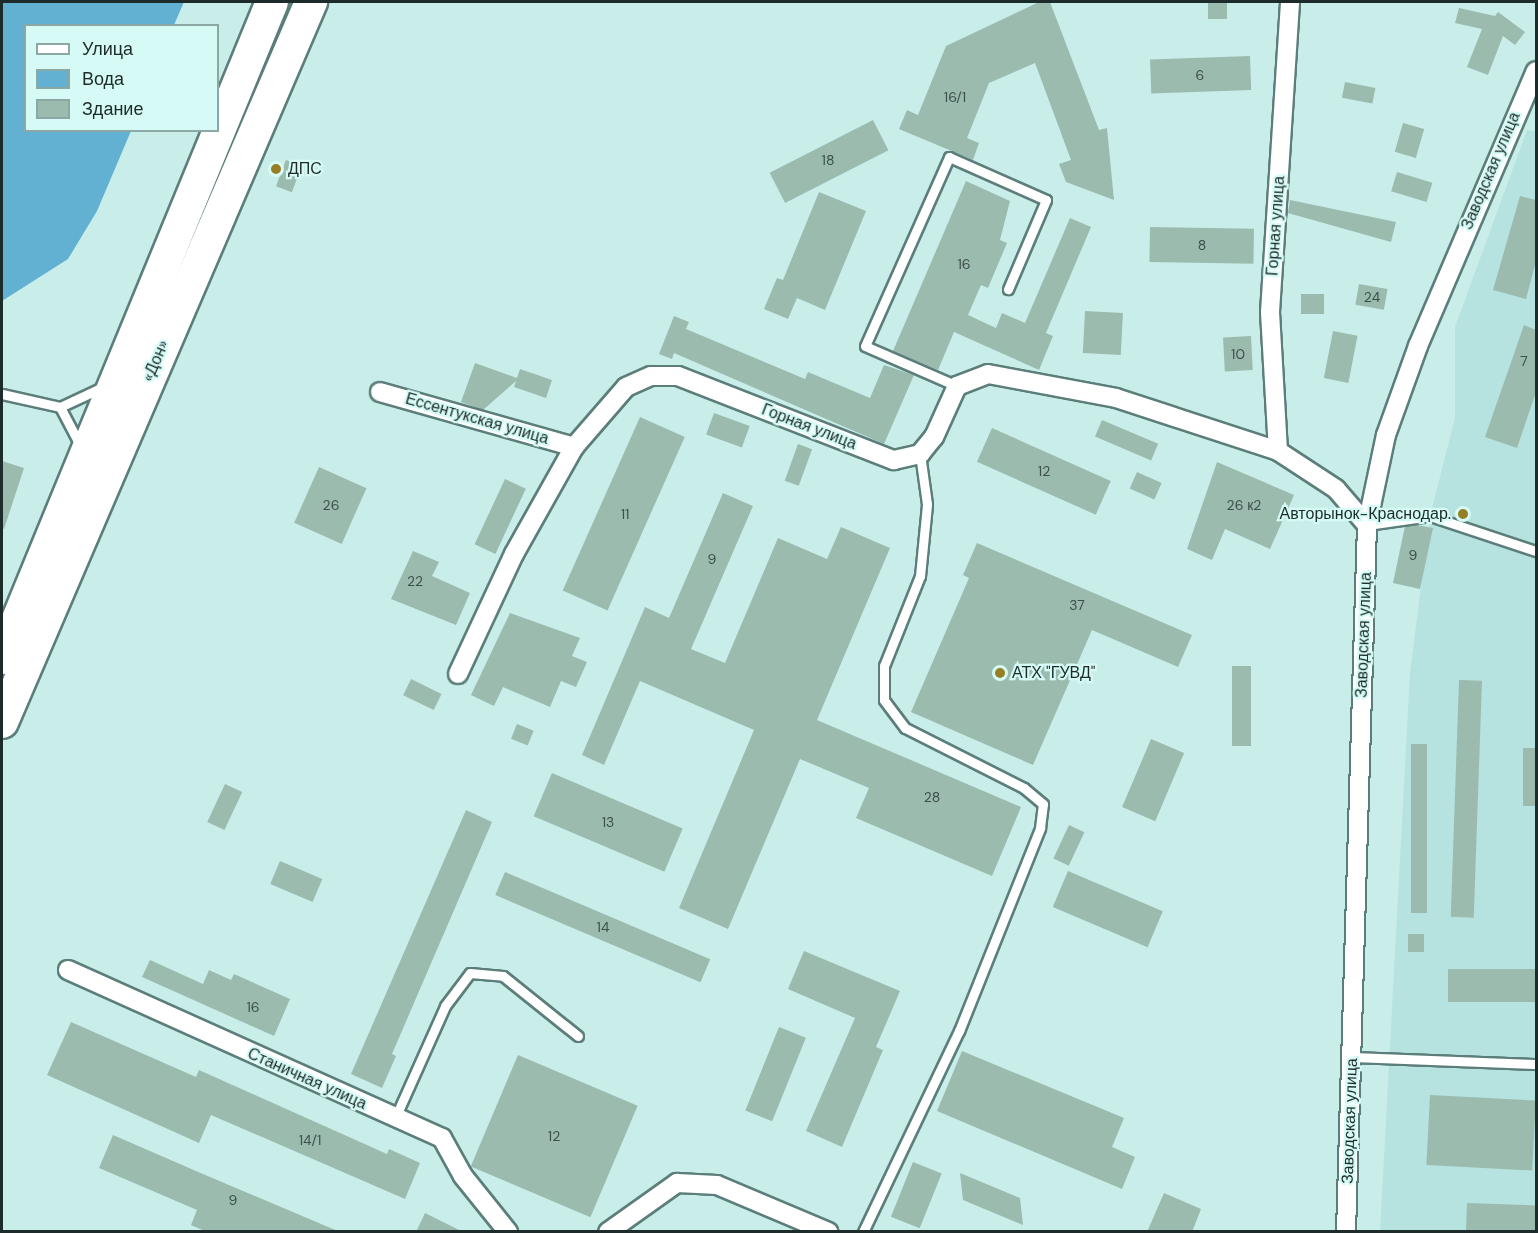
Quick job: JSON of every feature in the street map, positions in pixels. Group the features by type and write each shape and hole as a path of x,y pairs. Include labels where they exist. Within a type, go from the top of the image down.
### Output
{"highway":[{"name":"«Дон»","path":"2,658 272,2"},
{"name":"«Дон»","path":"2,722 311,2"}],"street":[{"name":"Горная улица","path":"1278,451 1270,312 1290,2"},
{"name":"Заводская улица","path":"1346,1232 1367,525 1386,435 1418,346 1536,71"},
{"path":"920,454 934,437 957,386 988,374 1116,398 1278,451 1336,489 1367,525"},
{"name":"Горная улица","path":"458,674 514,554 574,447 626,387 651,376 678,376 894,460 920,454"},
{"name":"Ессентукская улица","path":"380,392 574,447"},
{"name":"Станичная улица","path":"68,970 442,1138 463,1176 508,1232"},
{"path":"608,1232 677,1183 717,1185 828,1232"}],"lane":[{"path":"957,386 865,346 948,157 1046,200 1008,289"},
{"path":"2,394 60,407 118,380"},
{"path":"60,407 85,459"},
{"path":"863,1232 958,1031 1041,828 1043,804 1024,788 905,728 884,700 884,666 920,576 927,504 920,454"},
{"path":"1367,525 1430,516 1536,550"},
{"path":"395,1118 445,1006 470,973 503,976 578,1036"},
{"path":"1351,1057 1536,1064"}],"shaded area":[{"path":"1527,130 1536,131 1536,1231 1380,1232 1410,673 1430,516 1455,418 1455,327"}],"water":[{"path":"2,2 184,2 174,24 24,24 24,132 131,132 97,211 68,259 2,301"}],"building":[{"path":"1039,2 1050,2 1099,130 1107,128 1114,200 1066,182 1059,164 1071,160 1035,63 989,83 967,138 979,143 973,160 899,129 907,110 918,115 946,46"},
{"path":"1208,2 1227,2 1227,19 1208,19"},
{"path":"1459,8 1495,16 1498,12 1525,32 1515,45 1503,36 1488,75 1467,67 1482,29 1455,23"},
{"path":"1250,56 1251,90 1151,93 1150,59"},
{"path":"1345,82 1375,88 1372,104 1342,98"},
{"path":"873,120 888,150 785,203 770,173"},
{"path":"1403,123 1424,129 1416,158 1395,152"},
{"path":"286,160 302,166 292,192 276,186"},
{"path":"1397,172 1432,183 1427,202 1391,191"},
{"path":"966,181 1010,201 1000,240 1007,243 988,288 981,285 968,315 996,328 1002,313 1025,323 1070,218 1091,227 1046,333 1053,336 1039,370 954,332 938,370 893,351"},
{"path":"819,192 866,211 825,310 797,298 788,319 764,309 777,278 783,280"},
{"path":"1520,196 1536,200 1536,261 1526,299 1493,290"},
{"path":"1290,200 1396,222 1391,242 1288,213"},
{"path":"1150,227 1254,229 1253,264 1149,262"},
{"path":"1359,284 1388,289 1384,310 1355,305"},
{"path":"1301,294 1324,294 1324,314 1301,314"},
{"path":"1085,311 1123,313 1121,355 1083,353"},
{"path":"674,316 689,322 686,329 805,379 808,372 870,398 884,365 914,375 884,444 674,353 672,359 659,354"},
{"path":"1524,325 1536,330 1536,392 1517,448 1485,437"},
{"path":"1333,331 1358,336 1348,383 1324,378"},
{"path":"1251,336 1253,370 1225,371 1223,337"},
{"path":"475,363 517,378 520,369 552,380 546,398 514,387 516,381 483,410 461,402"},
{"path":"714,413 750,426 742,448 706,435"},
{"path":"640,417 685,437 607,611 563,591"},
{"path":"1102,420 1158,444 1151,460 1095,437"},
{"path":"992,428 1111,481 1096,515 977,462"},
{"path":"798,444 812,449 799,486 785,481"},
{"path":"2,461 24,468 4,529 2,528"},
{"path":"1217,462 1294,495 1270,549 1225,529 1212,560 1187,549"},
{"path":"319,467 367,488 342,544 294,523"},
{"path":"1137,472 1162,483 1154,499 1130,488"},
{"path":"505,479 526,489 495,554 475,544"},
{"path":"723,493 753,506 691,649 725,663 778,538 827,559 841,527 890,548 817,720 1021,807 992,876 856,818 869,788 800,759 728,929 679,908 754,730 640,681 604,765 582,755 645,607 669,618"},
{"path":"1417,525 1433,528 1420,589 1393,583 1405,526"},
{"name":"АТХ \"ГУВД\"","path":"977,543 1192,635 1178,667 1092,630 1033,765 911,712 969,578 963,575"},
{"path":"413,551 439,562 432,576 470,593 456,625 391,599"},
{"path":"510,613 580,638 572,656 587,662 576,687 561,681 550,707 503,687 494,706 471,695"},
{"path":"1232,666 1251,666 1251,746 1232,746"},
{"path":"411,679 442,694 434,710 403,695"},
{"path":"1459,680 1482,681 1474,918 1451,917"},
{"path":"517,724 534,731 528,746 511,739"},
{"path":"1151,739 1184,753 1155,821 1122,807"},
{"path":"1411,744 1427,744 1427,913 1411,913"},
{"path":"1523,748 1536,748 1536,806 1523,806"},
{"path":"552,773 683,828 664,872 534,816"},
{"path":"225,784 242,792 224,830 207,822"},
{"path":"466,810 492,822 392,1054 396,1056 382,1088 351,1074"},
{"path":"1069,825 1084,832 1069,866 1053,859"},
{"path":"280,861 322,879 313,902 270,884"},
{"path":"1068,871 1163,911 1148,947 1053,907"},
{"path":"505,872 710,959 701,982 495,895"},
{"path":"1408,934 1424,934 1424,952 1408,952"},
{"path":"804,951 900,991 876,1047 883,1050 842,1147 806,1131 855,1018 788,989"},
{"path":"150,960 203,984 209,970 231,980 234,974 290,999 274,1036 142,977"},
{"path":"1448,969 1536,969 1536,1002 1448,1002"},
{"path":"71,1022 196,1077 199,1070 387,1154 389,1149 420,1163 405,1199 211,1115 199,1143 47,1075"},
{"path":"779,1027 806,1038 772,1121 745,1110"},
{"path":"962,1051 1124,1118 1112,1147 1135,1157 1122,1189 937,1111"},
{"path":"518,1055 638,1106 590,1217 471,1166"},
{"path":"1430,1095 1536,1101 1532,1170 1426,1165"},
{"path":"113,1135 340,1232 207,1232 191,1225 197,1210 99,1168"},
{"path":"913,1162 942,1174 920,1228 891,1217"},
{"path":"960,1173 1020,1198 1023,1225 963,1200"},
{"path":"1164,1193 1201,1209 1192,1232 1147,1232"},
{"path":"1467,1203 1536,1205 1535,1232 1466,1232"},
{"path":"425,1213 463,1232 416,1232"}],"place":[{"name":"ДПС","path":"276,169"},
{"name":"Авторынок-Краснодар.","path":"1463,514"},
{"name":"АТХ \"ГУВД\"","path":"1000,673"}]}
